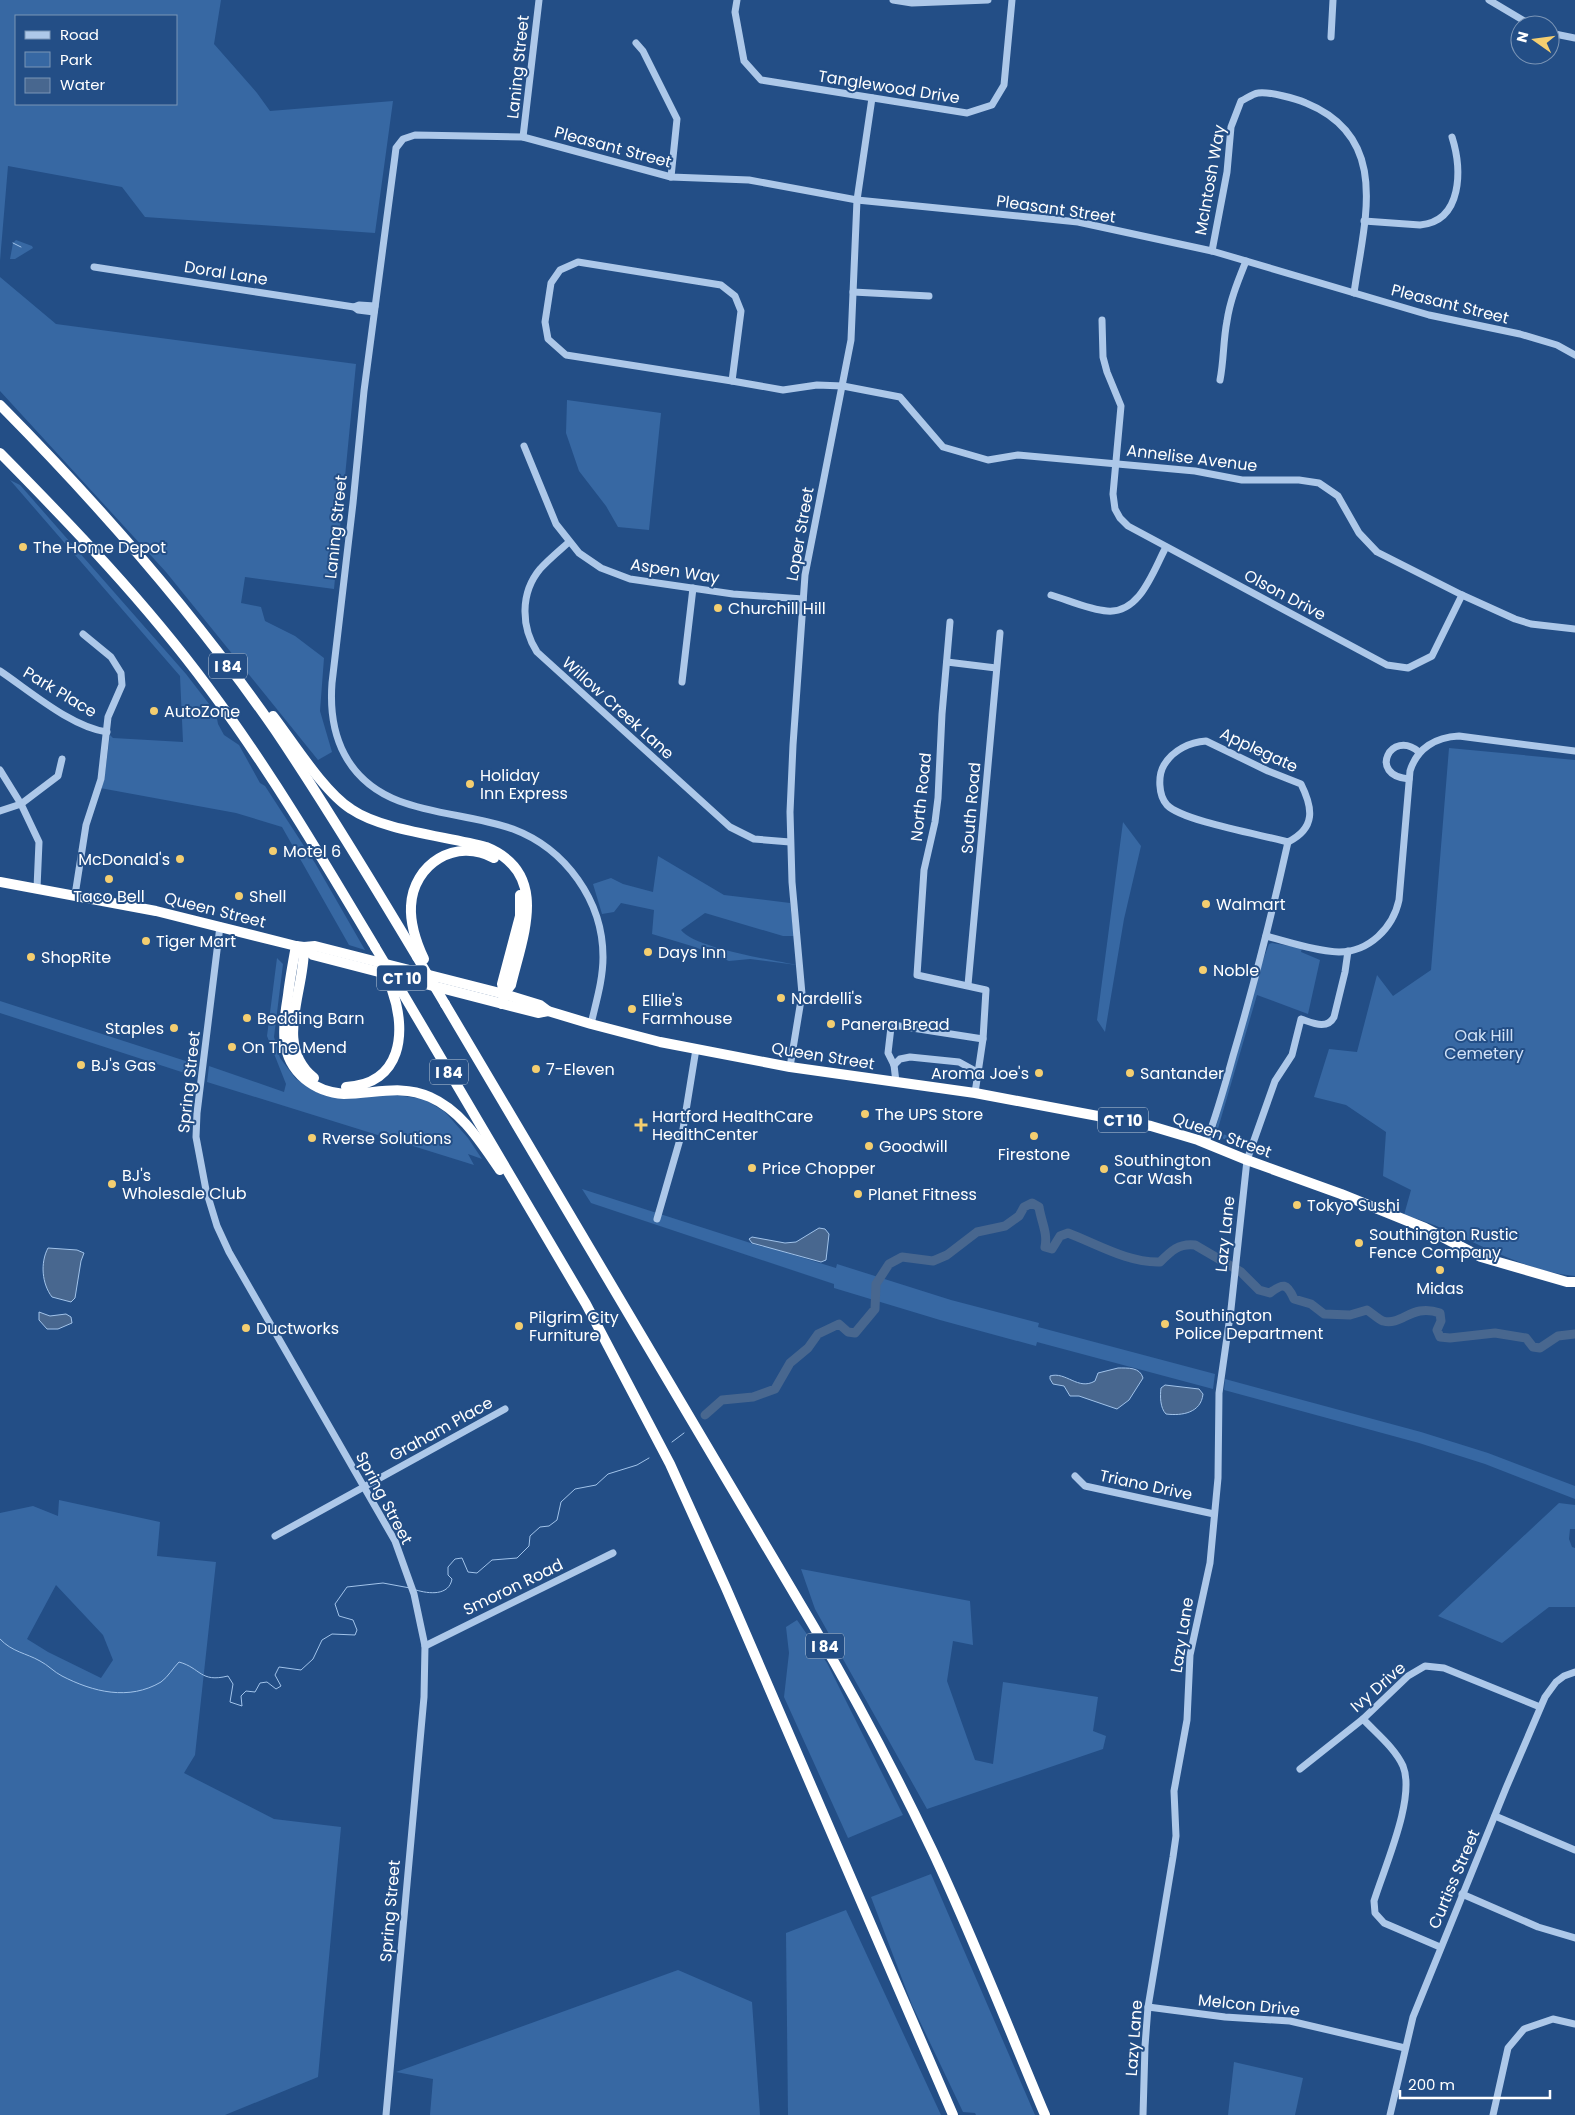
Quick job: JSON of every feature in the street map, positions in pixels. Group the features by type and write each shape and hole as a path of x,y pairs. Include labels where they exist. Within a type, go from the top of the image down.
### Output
{"highway":[{"name":"I 84","path":"0,405 84,492 162,582 219,655 274,730 336,822 420,958 560,1201 832,1658 880,1745 947,1883 1045,2115"},
{"name":"I 84","path":"0,453 115,573 163,629 207,686 290,806 375,947 397,991 549,1241 608,1343 685,1497 953,2115"},
{"path":"162,582 231,661 317,774 342,803 358,814 375,820 486,847 500,854 513,865 523,882 528,909 511,984 503,999"},
{"path":"420,958 411,915 412,896 418,879 430,864 453,852 469,851 491,856 508,869 517,884 521,900 520,916 502,984 503,999"},
{"name":"Queen Street","path":"0,882 156,910 300,946 315,946 503,999 540,1005 548,1011 591,1024 696,1049 790,1067 975,1093 1151,1126 1206,1143 1341,1194 1425,1228 1481,1257 1567,1282 1575,1282"},
{"path":"300,946 304,962 292,1030 293,1046 303,1067 320,1081 338,1087 358,1086 372,1080 386,1070 396,1054 400,1038 397,991"},
{"path":"300,946 283,1029 285,1047 296,1071 310,1083 330,1092 344,1094 400,1090 429,1097 453,1111 469,1127 514,1186"}],"street":[{"name":"Laning Street","path":"539,0 524,137 415,135 403,139 396,148 374,310 331,706 334,728 341,748 352,766 366,781 383,793 409,804 513,829 545,846 570,869 589,898 598,921 602,940 601,981 591,1024"},
{"name":"Tanglewood Drive","path":"737,0 735,12 744,61 761,80 967,113 992,105 1004,84 1012,0"},
{"path":"893,0 912,3 988,0"},
{"path":"1331,37 1333,0"},
{"path":"1489,0 1514,15"},
{"path":"1560,35 1575,38"},
{"path":"636,43 643,50 677,119 671,177"},
{"name":"McIntosh Way","path":"1212,251 1227,172 1231,127 1240,101 1259,93 1298,100 1324,110 1341,123 1356,143 1365,168 1366,205 1354,293"},
{"name":"Loper Street","path":"790,1067 801,1010 802,991 790,842 792,745 805,575 851,340 857,200 872,98"},
{"name":"Pleasant Street","path":"524,137 671,177 749,180 857,200 1078,222 1212,251 1429,315 1520,334 1557,345 1575,355"},
{"path":"1364,220 1420,225 1428,224 1441,218 1449,209 1458,184 1457,152 1452,137"},
{"path":"1220,380 1224,364 1226,322 1234,291 1246,261"},
{"name":"Annelise Avenue","path":"732,381 742,311 735,296 721,285 578,262 560,270 551,283 545,322 548,339 566,355 783,390 818,385 843,386 900,397 943,447 988,460 1018,455 1195,471 1242,480 1299,480 1319,483 1338,496 1359,533 1377,552 1462,595 1531,624 1575,629"},
{"name":"Doral Lane","path":"94,267 354,307 359,305 374,310"},
{"path":"853,292 929,296"},
{"name":"Olson Drive","path":"1102,320 1103,357 1121,406 1113,494 1115,509 1128,526 1387,665 1408,668 1432,656 1462,595"},
{"name":"Aspen Way","path":"524,446 551,514 569,542 592,563 630,579 733,594 803,599"},
{"name":"Willow Creek Lane","path":"569,542 540,569 532,582 524,608 525,622 531,640 539,655 730,827 744,836 757,840 790,842"},
{"path":"1051,595 1107,611 1120,610 1132,604 1140,595 1166,547"},
{"path":"682,682 692,588"},
{"name":"North Road","path":"950,622 942,714 938,798 935,822 924,870 917,976 968,985"},
{"name":"South Road","path":"968,985 1000,633"},
{"path":"74,895 86,825 101,779 108,717 122,685 121,674 111,657 83,634"},
{"path":"947,662 996,668"},
{"name":"Park Place","path":"0,671 68,716 99,731 107,732"},
{"path":"1266,936 1328,951 1348,951 1363,946 1377,938 1390,923 1398,907 1401,891 1409,779 1412,764 1419,752 1434,741 1446,737 1459,736 1575,751"},
{"name":"Applegate","path":"1206,741 1268,771 1301,784 1310,801 1310,817 1301,836 1288,842 1185,816 1176,811 1167,805 1162,798 1160,774 1165,764 1171,756 1193,742 1206,741"},
{"path":"1409,779 1391,774 1387,767 1388,755 1394,747 1403,744 1419,752"},
{"path":"0,811 21,804 58,776 62,759"},
{"path":"0,770 21,804 39,842 37,888"},
{"path":"1206,1143 1218,1109 1266,936 1288,842"},
{"name":"Spring Street","path":"220,926 197,1113 197,1148 206,1190 217,1226 229,1252 395,1541 414,1594 425,1646 424,1697 386,2115"},
{"name":"Lazy Lane","path":"1143,2115 1148,2007 1176,1836 1174,1791 1187,1720 1189,1665 1194,1629 1210,1563 1218,1478 1219,1393 1247,1160 1275,1081 1292,1055 1301,1019 1320,1025 1331,1022 1346,972 1348,951"},
{"path":"968,985 986,990 983,1040 975,1093"},
{"path":"896,1082 894,1065 888,1053 891,1027 893,1025 983,1040"},
{"path":"657,1219 683,1129 696,1049"},
{"path":"894,1065 900,1059 910,1057 959,1062 979,1073"},
{"name":"Graham Place","path":"275,1536 505,1409"},
{"name":"Triano Drive","path":"1075,1476 1085,1486 1214,1514"},
{"name":"Smoron Road","path":"425,1646 613,1553"},
{"name":"Ivy Drive","path":"1300,1769 1363,1719 1408,1676 1425,1666 1444,1668 1540,1707"},
{"name":"Curtiss Street","path":"1390,2115 1413,2017 1440,1947 1540,1707 1556,1682 1575,1672"},
{"path":"1363,1719 1392,1750 1402,1766 1406,1784 1405,1805 1374,1901 1375,1914 1384,1923 1440,1947"},
{"path":"1495,1816 1575,1850"},
{"path":"1462,1894 1538,1926 1575,1938"},
{"name":"Melcon Drive","path":"1148,2007 1225,2017 1290,2021 1405,2048"},
{"path":"1493,2115 1508,2048 1524,2029 1553,2019 1575,2024"}],"green space":[{"path":"0,0 221,0 214,44 257,93 270,111 393,101 375,233 145,217 122,187 8,166 0,261"},
{"path":"16,240 33,248 15,259 10,259 13,243"},
{"path":"0,277 56,324 356,364 334,589 245,577 241,603 261,607 265,621 295,636 324,658 320,711 332,752 318,760 166,572 0,391"},
{"path":"567,400 661,413 649,530 618,527 606,506 579,471 566,433"},
{"path":"10,480 20,485 186,674 216,713 218,724 224,735 239,745 260,783 265,786 315,863 365,950 349,945 282,827 236,813 100,788 104,781 110,735 113,738 183,742 180,676"},
{"name":"Oak Hill Cemetery","path":"1449,748 1575,760 1575,1276 1530,1266 1447,1230 1404,1215 1411,1190 1383,1176 1386,1132 1346,1105 1314,1097 1329,1049 1357,1052 1377,975 1393,996 1431,970"},
{"path":"1123,822 1141,846 1124,919 1105,1032 1097,1020"},
{"path":"658,856 724,895 790,903 794,936 783,936 705,913 681,930 701,942 717,948 797,965 750,959 729,961 695,947 652,934 654,910 621,903 614,912 602,914 593,884 611,878 623,884 653,892"},
{"path":"1269,944 1302,948 1301,952 1320,960 1308,1014 1257,995 1217,1132 1240,1140 1240,1146 1215,1135 1216,1127 1260,968"},
{"path":"277,958 283,964 274,1037 280,1058 296,1079 315,1090 389,1094 424,1099 445,1112 468,1138 482,1159 468,1154 474,1165 207,1082 209,1066 284,1092 286,1084 267,1036"},
{"path":"0,1001 198,1065 197,1077 0,1013"},
{"path":"582,1189 763,1247 836,1268 837,1264 951,1300 1039,1323 1038,1327 1215,1374 1213,1389 1037,1342 1036,1346 940,1320 834,1288 834,1284 591,1203"},
{"path":"1225,1379 1421,1432 1488,1453 1575,1486 1575,1499 1485,1464 1419,1443 1224,1390"},
{"path":"59,1500 160,1522 157,1556 216,1562 195,1755 184,1773 274,1819 341,1827 318,2077 225,2115 0,2115 0,1513 33,1506 58,1516","holes":["56,1585 103,1635 113,1660 101,1678 48,1652 27,1639"]},
{"path":"1559,1503 1575,1505 1575,1529 1570,1529 1569,1539 1572,1547 1575,1548 1575,1607 1549,1607 1502,1643 1438,1616"},
{"path":"801,1569 970,1601 973,1645 953,1641 947,1681 975,1760 993,1764 1003,1682 1098,1697 1093,1731 1106,1736 1103,1749 927,1809 815,1609"},
{"path":"797,1620 827,1663 903,1815 848,1838 784,1697 789,1653 786,1627"},
{"path":"931,1874 1035,2115 976,2115 975,2113 963,2112 912,2005 871,1897"},
{"path":"846,1910 941,2115 788,2115 786,1933"},
{"path":"678,1970 752,2002 760,2115 430,2115 433,2079 396,2072"},
{"path":"1234,2062 1303,2078 1295,2115 1228,2115"}],"water":[{"path":"819,1228 825,1229 829,1234 826,1260 821,1262 752,1243 749,1239 752,1237 785,1243 796,1242"},
{"path":"48,1248 77,1250 84,1253 75,1298 71,1302 52,1297 46,1286 43,1267"},
{"path":"39,1312 50,1316 66,1314 71,1317 72,1323 58,1329 47,1329 39,1320"},
{"path":"1118,1368 1136,1370 1143,1378 1129,1400 1117,1409 1079,1396 1070,1396 1064,1386 1053,1384 1050,1379 1050,1376 1056,1375 1083,1384 1095,1381 1098,1373"},
{"path":"1165,1385 1199,1389 1203,1394 1199,1405 1184,1414 1166,1414 1161,1398 1161,1388"}],"waterway":[{"path":"13,243 21,247"},
{"path":"705,1415 722,1400 753,1397 775,1389 790,1363 808,1348 818,1334 839,1324 848,1332 855,1333 875,1309 876,1284 889,1264 902,1257 933,1261 947,1255 977,1232 1005,1226 1019,1216 1024,1207 1032,1203 1039,1207 1045,1232 1045,1247 1052,1249 1060,1236 1068,1233 1124,1256 1160,1262 1168,1254 1184,1245 1195,1245 1241,1272 1259,1290 1270,1293 1278,1287 1287,1287 1294,1299 1311,1304 1324,1314 1350,1315 1367,1310 1381,1320 1390,1322 1414,1312 1430,1311 1440,1313 1441,1321 1437,1330 1440,1337 1450,1338 1495,1333 1526,1338 1533,1347 1540,1348 1558,1336 1575,1334"},
{"path":"672,1442 684,1433"},
{"path":"416,1590 432,1593 443,1591 447,1588 452,1579 448,1575 448,1567 455,1559 462,1558 468,1572 477,1573 492,1560 517,1558 529,1546 530,1536 540,1527 549,1526 557,1520 561,1502 575,1489 596,1485 608,1474 637,1465 649,1458"},
{"path":"0,1639 14,1650 40,1661 74,1682 111,1692 124,1693 149,1688 164,1680 179,1662 212,1678 228,1676 233,1684 230,1702 242,1706 241,1696 246,1691 255,1692 260,1683 267,1682 276,1689 281,1686 275,1675 279,1667 301,1670 313,1659 322,1640 332,1634 355,1635 357,1630 353,1620 339,1616 335,1604 347,1587 383,1583 410,1588"}],"place":[{"name":"The Home Depot","path":"23,547"},
{"name":"Churchill Hill","path":"718,608"},
{"name":"AutoZone","path":"154,711"},
{"name":"Holiday Inn Express","path":"470,784"},
{"name":"Motel 6","path":"273,851"},
{"name":"McDonald's","path":"180,859"},
{"name":"Taco Bell","path":"109,879"},
{"name":"Shell","path":"239,896"},
{"name":"Walmart","path":"1206,904"},
{"name":"Tiger Mart","path":"146,941"},
{"name":"Days Inn","path":"648,952"},
{"name":"ShopRite","path":"31,957"},
{"name":"Noble","path":"1203,970"},
{"name":"Nardelli's","path":"781,998"},
{"name":"Ellie's Farmhouse","path":"632,1009"},
{"name":"Bedding Barn","path":"247,1018"},
{"name":"Panera Bread","path":"831,1024"},
{"name":"Staples","path":"174,1028"},
{"name":"On The Mend","path":"232,1047"},
{"name":"BJ's Gas","path":"81,1065"},
{"name":"7-Eleven","path":"536,1069"},
{"name":"Aroma Joe's","path":"1039,1073"},
{"name":"Santander","path":"1130,1073"},
{"name":"The UPS Store","path":"865,1114"},
{"name":"Hartford HealthCare HealthCenter","path":"641,1125"},
{"name":"Firestone","path":"1034,1136"},
{"name":"Rverse Solutions","path":"312,1138"},
{"name":"Goodwill","path":"869,1146"},
{"name":"Price Chopper","path":"752,1168"},
{"name":"Southington Car Wash","path":"1104,1169"},
{"name":"BJ's Wholesale Club","path":"112,1184"},
{"name":"Planet Fitness","path":"858,1194"},
{"name":"Tokyo Sushi","path":"1297,1205"},
{"name":"Southington Rustic Fence Company","path":"1359,1243"},
{"name":"Midas","path":"1440,1270"},
{"name":"Southington Police Department","path":"1165,1324"},
{"name":"Pilgrim City Furniture","path":"519,1326"},
{"name":"Ductworks","path":"246,1328"}]}
